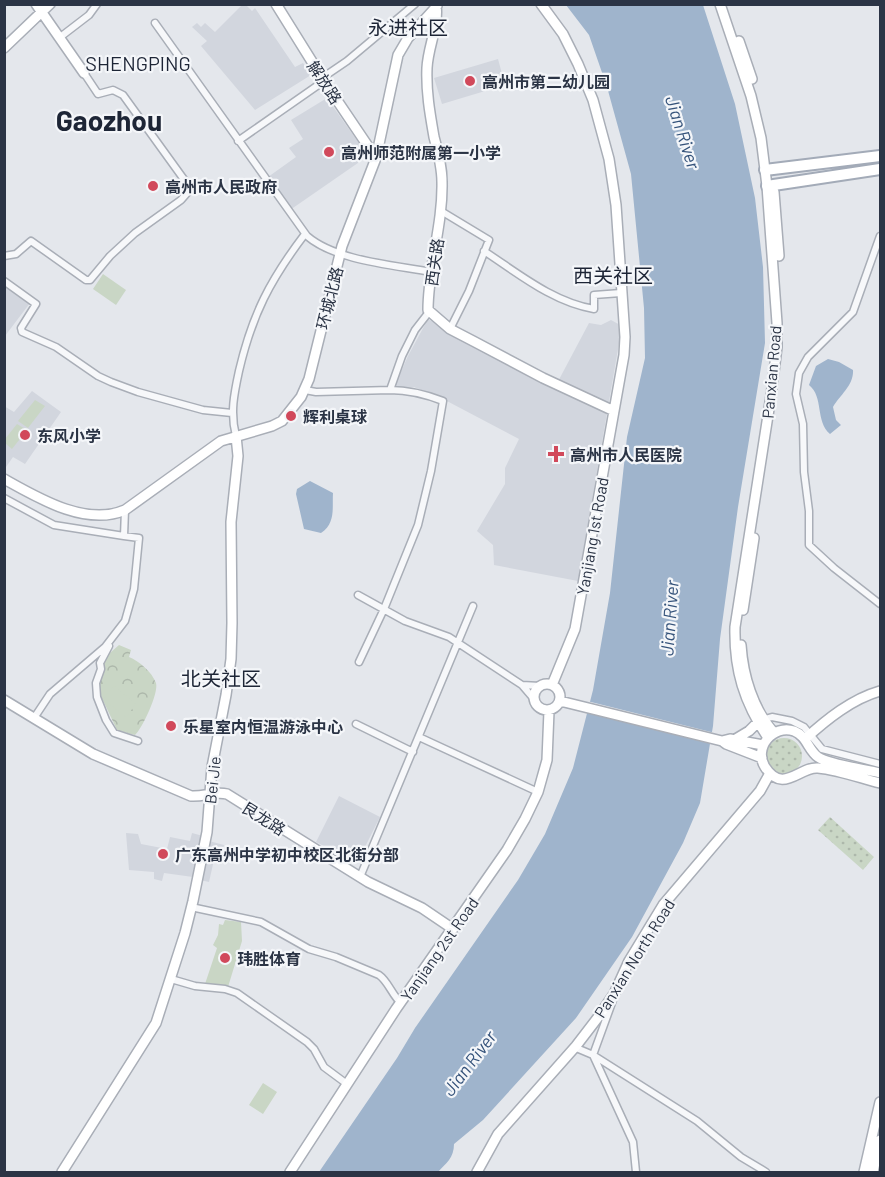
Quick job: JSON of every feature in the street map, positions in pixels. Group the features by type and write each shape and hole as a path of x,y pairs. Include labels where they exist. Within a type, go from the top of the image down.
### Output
{"main road":[{"path":"769,170 880,156"},
{"path":"770,186 880,169"}],"street":[{"path":"4,48 39,8 50,4"},
{"path":"59,38 89,15 97,4"},
{"name":"解放路","path":"276,4 323,80 376,158"},
{"path":"238,141 348,61 416,4 426,17"},
{"name":"Yanjiang 1st Road","path":"541,4 563,34 578,64 593,100 609,159 616,205 625,337 624,355 578,620 552,685"},
{"name":"Panxian Road","path":"720,4 751,96 769,170"},
{"name":"Panxian Road","path":"726,4 756,94 770,186 777,347 735,627 738,671 749,705 768,738"},
{"name":"环城北路","path":"125,510 215,445 236,436 278,424 293,410 305,390 340,254 376,158 398,55 408,38 437,5"},
{"name":"西关路","path":"429,312 431,272 441,211 442,164 427,97 427,65 436,27 437,5"},
{"path":"4,256 16,254 31,241 86,280 90,280 115,251 144,226 181,200 189,189 123,95 113,90 98,94 39,8"},
{"path":"155,23 305,234 319,245 340,254 431,272"},
{"path":"441,211 489,241 469,291 450,329"},
{"path":"236,436 232,413 241,360 256,313 268,287 305,234"},
{"path":"880,236 856,307 849,317 808,357 799,373 796,394 803,424 810,545 880,604"},
{"path":"484,251 570,304 594,309 594,295 621,292"},
{"path":"4,281 36,304 21,331 56,347 98,376 138,392 200,409 232,413"},
{"path":"390,390 402,356 429,312 450,329 543,378 614,411"},
{"path":"305,390 316,392 409,390 443,401 431,471 418,525 384,609 359,662"},
{"name":"Bei Jie","path":"62,1173 146,1041 159,1016 191,907 207,832 212,767 231,658 231,522 238,456 236,436"},
{"path":"4,479 83,514 108,516 125,510 124,536"},
{"path":"4,498 62,527 139,538 134,589 125,621 109,643 50,694 34,718"},
{"path":"358,595 405,621 439,632 456,642 522,685 534,699 537,707 549,711 560,701 558,690 552,685 522,685"},
{"path":"360,878 456,642 473,606"},
{"path":"109,643 100,663 101,669 95,686 97,697 114,733 138,741"},
{"path":"534,699 535,692 540,686"},
{"path":"808,737 852,702 864,695 880,691"},
{"name":"艮龙路","path":"4,700 77,745 191,796 217,792 231,796 360,878 422,908 453,929"},
{"path":"560,701 722,741 768,738 787,730 794,731 808,737 822,749 880,764"},
{"name":"Yanjiang 2st Road","path":"290,1173 401,1003 507,850 538,792 547,760 549,711"},
{"path":"722,741 762,758 770,773 787,779 796,776 808,765 810,749 808,737 804,727 792,721 772,717 760,721 749,732 734,740"},
{"path":"356,724 413,752"},
{"path":"419,737 538,792"},
{"path":"762,758 768,738"},
{"path":"810,749 820,759 880,773"},
{"path":"803,771 817,768 880,783"},
{"name":"Panxian North Road","path":"477,1173 498,1134 574,1047 614,993 629,961 663,905 759,791 770,773"},
{"path":"191,907 261,922 309,949 336,957 379,975 384,978 401,1003"},
{"path":"171,979 195,986 225,989 237,993 307,1042 314,1049 324,1067 347,1084"},
{"path":"614,993 592,1054 630,1135 635,1151 636,1173"},
{"path":"574,1047 592,1054 697,1121 741,1157 766,1173"},
{"path":"864,1173 880,1102"},
{"path":"873,1173 880,1140"}],"shaded area":[{"path":"242,5 246,5 252,11 255,8 295,67 303,63 311,75 255,110 201,46 207,41 192,27 197,23 201,27 205,23 215,32"},
{"name":"高州市第二幼儿园","path":"498,59 505,85 442,104 434,78"},
{"name":"高州师范附属第一小学","path":"327,98 368,156 290,210 268,177 296,157 289,148 303,139 291,120"},
{"path":"5,285 30,303 5,336"},
{"name":"高州市人民医院","path":"428,319 554,389 589,323 601,325 611,320 622,326 578,581 494,565 493,545 477,531 505,484 505,468 519,439 445,400 414,387 404,389 395,385"},
{"name":"东风小学","path":"32,391 61,412 25,464 13,457 6,467 4,406 14,412"},
{"path":"339,796 380,817 357,863 316,842"},
{"name":"广东高州中学初中校区北街分部","path":"126,833 138,834 141,844 167,849 170,837 190,841 192,833 203,836 193,877 164,873 162,881 154,879 154,872 129,870"},
{"name":"广东高州中学初中校区北街分部","path":"209,841 224,845 222,852 216,851 209,882 200,880"}],"green space":[{"path":"103,274 126,290 116,305 93,289"},
{"path":"35,400 45,406 28,428 18,421"},
{"path":"17,424 27,430 12,449 5,443 5,439"},
{"path":"119,645 131,650 129,657 145,667 156,683 149,710 135,735 117,730 100,694 103,659"},
{"path":"114,686 136,704 126,717 103,699"},
{"path":"784,738 797,743 802,756 797,769 784,774 771,769 766,756 771,743"},
{"path":"830,817 874,857 863,870 818,830"},
{"name":"玮胜体育","path":"225,920 241,922 242,941 228,987 205,984 217,948 213,945 218,935 219,924 223,925"},
{"path":"263,1083 277,1092 263,1114 249,1105"}],"water":[{"name":"Jian River","path":"566,5 703,5 735,104 755,198 763,267 765,343 738,507 720,639 713,726 700,803 683,843 632,937 576,1018 483,1120 454,1144 451,1157 438,1172 319,1172 518,880 545,834 573,768 593,690 610,593 627,437 645,358 644,308 631,174 607,87 589,35"},
{"path":"828,359 853,370 849,385 833,407 836,420 841,425 830,434 822,423 814,390 809,385 816,366"},
{"path":"310,481 333,493 331,520 321,533 304,529 296,494 297,489"}],"pier":[{"path":"587,701 715,733 713,744 584,712"}],"place":[{"name":"高州市第二幼儿园","path":"470,81"},
{"name":"高州师范附属第一小学","path":"329,152"},
{"name":"高州市人民政府","path":"153,186"},
{"name":"辉利桌球","path":"291,416"},
{"name":"东风小学","path":"25,435"},
{"name":"高州市人民医院","path":"556,454"},
{"name":"乐星室内恒温游泳中心","path":"171,726"},
{"name":"广东高州中学初中校区北街分部","path":"163,854"},
{"name":"玮胜体育","path":"225,958"}],"district":[{"name":"永进社区","path":"408,27"},
{"name":"SHENGPING","path":"138,63"},
{"name":"Gaozhou","path":"109,120"},
{"name":"西关社区","path":"613,275"},
{"name":"北关社区","path":"221,678"}]}
